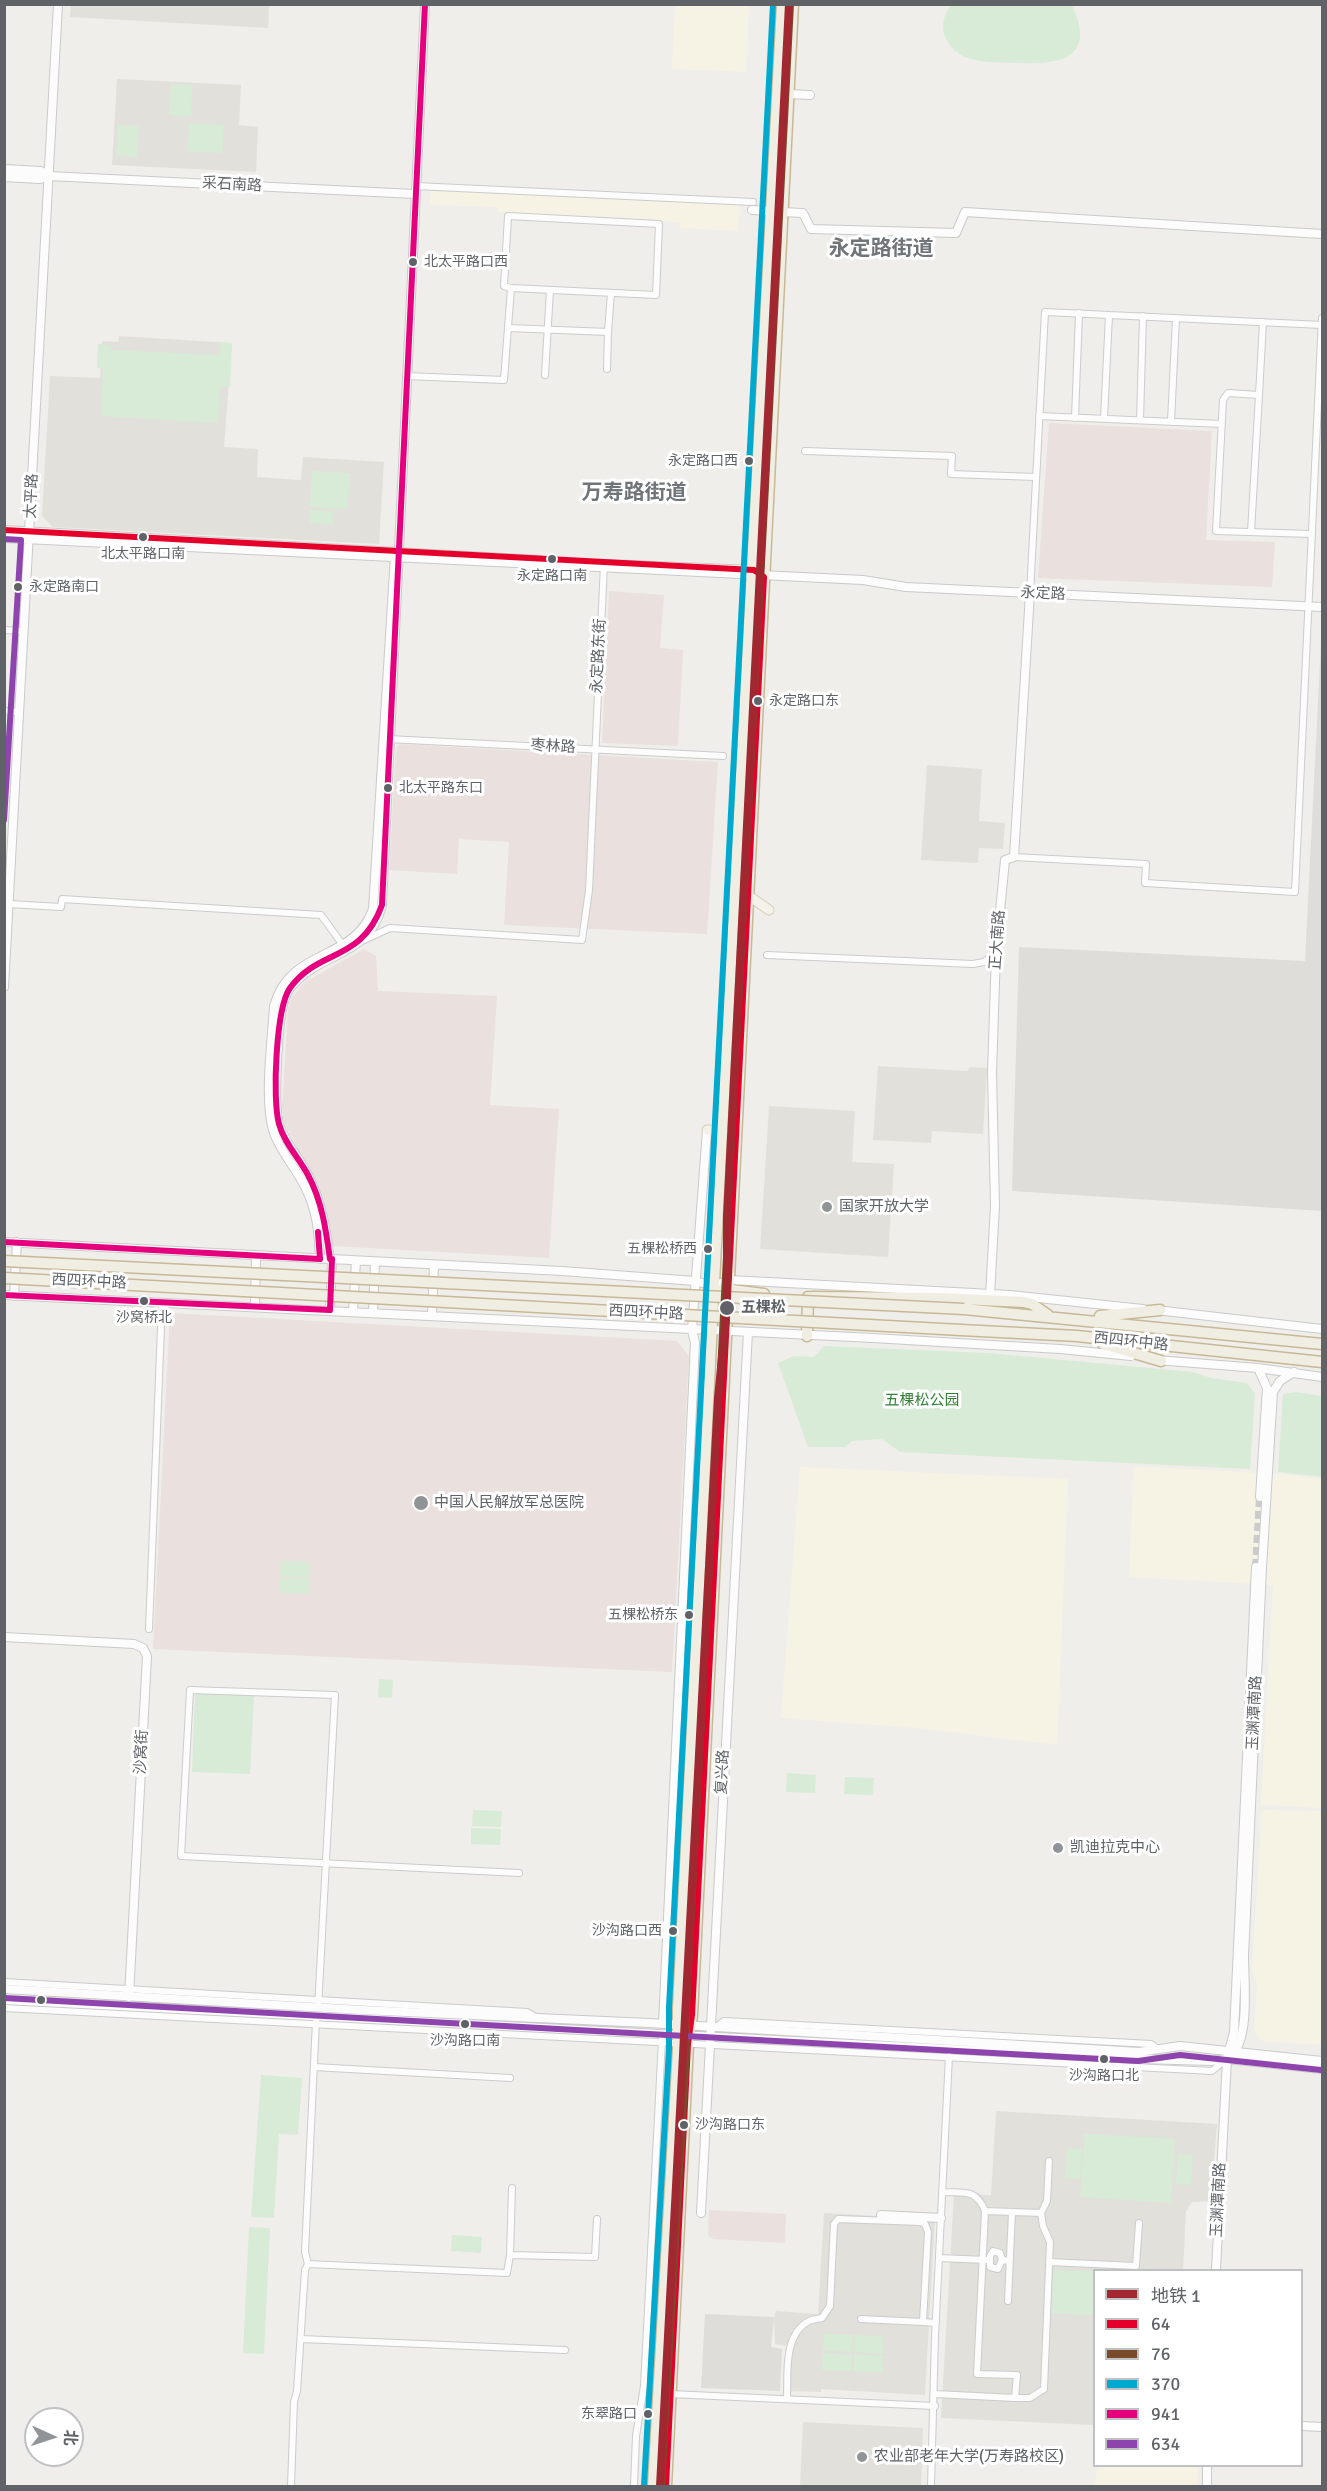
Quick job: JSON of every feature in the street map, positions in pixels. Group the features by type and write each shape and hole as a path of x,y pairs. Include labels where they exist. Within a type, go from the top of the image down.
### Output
{"highway":[{"name":"复兴路","path":"666,2487 684,2035 678,2008 714,1286 777,211 782,4"},
{"name":"复兴路","path":"777,211 788,93 793,4"},
{"name":"复兴路","path":"653,2487 684,2035 692,2015 748,896 757,574"},
{"name":"西四环中路","path":"4,1261 964,1309 1323,1344"},
{"name":"西四环中路","path":"4,1278 1077,1336 1323,1362"},
{"path":"714,1286 808,1297 941,1298 1024,1302 1032,1304 1051,1316"},
{"path":"807,1336 808,1297"},
{"path":"1076,1319 1160,1310"},
{"path":"1077,1336 1161,1361"}],"main road":[{"path":"748,896 769,910"},
{"path":"707,1130 723,1131"}],"street":[{"name":"太平路","path":"4,987 58,4"},
{"path":"320,1259 317,1226 311,1201 305,1186 277,1142 270,1118 274,1006 279,991 294,972 305,964 361,942 373,929 382,905 387,739 425,4"},
{"path":"788,93 810,95"},
{"path":"4,169 41,171 49,176"},
{"path":"4,177 40,179 49,176"},
{"name":"采石南路","path":"49,176 415,190"},
{"path":"415,190 752,206 803,213 811,228 956,233 965,212 1323,234"},
{"path":"508,216 658,224 656,295 511,288 504,286 508,216"},
{"path":"406,376 504,380 511,288"},
{"path":"545,375 550,290"},
{"path":"607,369 611,293"},
{"path":"1030,593 1045,312 1322,325"},
{"path":"1075,418 1079,313"},
{"path":"1104,419 1109,315"},
{"path":"1140,420 1143,316"},
{"path":"1171,422 1176,318"},
{"path":"1014,856 1146,864 1145,883 1295,892 1323,318"},
{"path":"1251,532 1263,322"},
{"path":"508,328 608,332"},
{"path":"1259,395 1227,393 1223,400 1216,531 1312,534"},
{"path":"1039,416 1222,424"},
{"path":"805,451 952,456 951,474 1036,477"},
{"name":"永定路","path":"4,530 30,535 397,557 863,580 906,587 1323,607"},
{"name":"永定路","path":"4,538 30,535"},
{"name":"永定路东街","path":"361,942 390,928 582,940 589,890 604,566"},
{"name":"正大南路","path":"990,1294 995,1206 992,1072 996,952 1005,860 1014,856 1030,593"},
{"path":"4,630 24,631"},
{"path":"4,711 19,712"},
{"path":"330,1310 331,1259 323,1215 317,1195 282,1131 276,1104 282,1013 285,998 294,984 309,970 345,949 366,926 373,909 387,739"},
{"name":"枣林路","path":"387,739 723,756"},
{"path":"9,904 61,907 62,899 321,915 345,949"},
{"path":"767,955 973,964 984,962 996,952"},
{"path":"634,2487 636,2436 644,2386 695,1343 692,1330 695,1281 699,1265 707,1130"},
{"path":"4,1242 562,1271 695,1281 714,1286"},
{"path":"14,1296 17,1242"},
{"path":"255,1307 256,1256"},
{"path":"353,1311 356,1261"},
{"path":"373,1312 375,1262"},
{"path":"432,1315 434,1265"},
{"path":"729,1286 990,1294 1160,1310 1323,1329"},
{"name":"西四环中路","path":"4,1295 432,1315 1060,1349 1161,1361 1258,1368 1323,1377"},
{"path":"148,1629 162,1302"},
{"name":"复兴路","path":"701,2213 748,1332"},
{"path":"1258,1368 1267,1388 1260,1497"},
{"name":"玉渊潭南路","path":"1230,2054 1242,2038 1262,1568 1273,1392 1280,1381 1294,1372"},
{"name":"玉渊潭南路","path":"1216,2269 1230,2054 1234,2032 1256,1567"},
{"name":"沙窝街","path":"4,1637 134,1644 143,1648 147,1656 129,1993"},
{"path":"291,2487 294,2402 305,2270 308,2264 305,2252 317,2012 326,1864 335,1695 190,1689 181,1856 326,1864 519,1873"},
{"path":"4,1982 317,2012 684,2035"},
{"path":"4,1989 129,1993"},
{"path":"4,2000 536,2018 684,2035 710,2034 1141,2059 1212,2061 1230,2054 1323,2061"},
{"path":"4,2008 317,2012"},
{"path":"710,2034 724,2021 1151,2044 1158,2049"},
{"path":"710,2034 950,2049 1138,2052 1180,2046 1323,2069"},
{"path":"931,2487 936,2323 950,2049"},
{"path":"315,2067 510,2078"},
{"path":"935,2394 1030,2398 1044,2389 1050,2242 1043,2226 1041,2213 1047,2201 1049,2161"},
{"path":"308,2264 507,2273 510,2255 512,2188"},
{"path":"942,2192 972,2193 980,2199 984,2211 986,2260 977,2374 1017,2375 1015,2398"},
{"path":"984,2211 1041,2213"},
{"path":"1008,2301 1012,2212"},
{"path":"881,2215 941,2218"},
{"path":"510,2255 595,2257 597,2219"},
{"path":"787,2398 790,2343 799,2329 813,2319 822,2318 830,2306 834,2224 838,2219 925,2224 928,2232 923,2322"},
{"path":"1049,2262 1136,2266 1139,2223"},
{"path":"996,2251 1000,2253 1002,2260 999,2268 994,2270 986,2260 991,2253 996,2251"},
{"path":"939,2258 986,2260"},
{"path":"1002,2260 1010,2261"},
{"path":"861,2319 936,2323"},
{"path":"301,2339 565,2350"},
{"path":"670,2394 935,2406"},
{"path":"1303,2426 1323,2427"},
{"path":"1206,2487 1207,2467"}],"shaded area":[{"path":"71,4 269,5 268,28 70,17"},
{"path":"675,5 749,5 746,72 672,69"},
{"path":"117,79 241,85 239,125 258,127 256,172 112,165"},
{"path":"431,191 739,204 738,231 680,228 679,222 498,212 498,207 430,205"},
{"path":"119,336 232,343 224,447 258,449 257,477 301,480 303,457 384,462 379,544 53,527 42,516 50,376 100,378 102,341 118,342"},
{"path":"1049,423 1212,431 1206,540 1275,542 1272,587 1038,578"},
{"path":"609,591 664,595 660,648 683,650 678,746 602,743"},
{"path":"1322,622 1322,1211 1012,1191 1019,947 1305,961"},
{"path":"400,744 718,762 707,934 504,925 509,842 459,839 457,874 389,870 396,748"},
{"path":"927,765 982,769 979,821 1005,823 1003,849 979,848 978,863 921,860"},
{"path":"364,949 376,956 378,991 497,996 490,1105 559,1109 549,1258 333,1246 322,1197 284,1122 282,1108 288,1009 292,997 305,982"},
{"path":"878,1066 968,1071 969,1067 987,1068 983,1134 932,1131 931,1143 873,1140"},
{"name":"国家开放大学","path":"769,1106 855,1111 852,1162 894,1164 888,1257 760,1249"},
{"name":"中国人民解放军总医院","path":"170,1313 677,1341 689,1356 672,1672 153,1649"},
{"path":"1134,1466 1278,1474 1322,1479 1322,1808 1261,1805 1273,1585 1129,1577"},
{"path":"800,1467 1068,1479 1057,1745 917,1728 781,1718"},
{"path":"1262,1810 1322,1811 1322,2045 1261,2041 1254,2031 1257,1986 1252,1970"},
{"path":"996,2111 1217,2124 1211,2201 1192,2202 1186,2211 1183,2269 1093,2269 1093,2425 941,2418 954,2194 991,2195"},
{"path":"709,2210 786,2214 785,2243 713,2239 708,2235"},
{"path":"824,2213 935,2219 925,2395 821,2389 821,2392 784,2391 787,2346 775,2344 774,2317 776,2311 818,2314"},
{"path":"705,2314 774,2317 771,2347 782,2349 780,2391 701,2388"},
{"name":"农业部老年大学(万寿路校区)","path":"803,2422 923,2428 921,2486 800,2486"},
{"path":"1097,2467 1198,2467 1197,2486 1095,2486"}],"green space":[{"path":"951,5 1072,5 1079,23 1080,37 1077,48 1060,60 1047,62 996,62 967,58 952,47 943,30 946,13"},
{"path":"171,84 192,85 191,116 169,115"},
{"path":"189,123 224,125 222,153 188,151"},
{"path":"118,125 139,126 137,157 116,156"},
{"path":"220,342 232,343 230,387 220,387 218,423 101,416 103,369 97,368 98,344 111,345 112,350 218,355"},
{"path":"312,471 350,473 348,509 310,507"},
{"path":"310,510 333,511 333,524 310,523"},
{"name":"五棵松公园","path":"824,1346 988,1353 1193,1372 1211,1378 1247,1383 1255,1393 1250,1469 900,1452 882,1439 852,1441 845,1447 808,1447 778,1363 794,1356 814,1357"},
{"path":"1296,1392 1322,1396 1322,1477 1278,1472 1283,1394"},
{"path":"281,1561 309,1562 309,1577 280,1576"},
{"path":"280,1578 309,1578 309,1594 280,1593"},
{"path":"379,1679 393,1680 392,1698 378,1697"},
{"path":"195,1693 254,1695 250,1774 192,1772"},
{"path":"787,1773 816,1775 815,1793 786,1792"},
{"path":"845,1777 874,1778 873,1795 844,1794"},
{"path":"473,1810 502,1811 501,1827 472,1826"},
{"path":"471,1828 501,1829 500,1845 471,1844"},
{"path":"261,2075 302,2078 298,2135 279,2134 274,2218 251,2217"},
{"path":"1084,2134 1175,2139 1171,2203 1080,2197"},
{"path":"1067,2148 1082,2149 1080,2179 1065,2178"},
{"path":"1178,2154 1193,2155 1191,2185 1176,2184"},
{"path":"249,2227 270,2228 264,2354 243,2353"},
{"path":"452,2235 482,2237 481,2253 451,2251"},
{"path":"1050,2270 1093,2271 1093,2315 1049,2313"},
{"path":"824,2334 853,2335 852,2352 823,2350"},
{"path":"855,2335 883,2337 883,2354 854,2352"},
{"path":"823,2353 852,2355 851,2371 822,2370"},
{"path":"854,2354 883,2356 882,2373 853,2371"}],"tunnel":[{"path":"1256,1567 1260,1497"}],"metro line":[{"name":"1","path":"660,2486 718,1398 727,1307 727,1216 789,4"}],"transit line":[{"name":"941","path":"4,1295 330,1310 332,1259 330,1259 317,1195 279,1124 276,1095 277,1054 281,1014 290,988 301,975 363,937 373,924 382,905 425,4"},
{"name":"370","path":"644,2485 669,2049 669,2007 773,4"},
{"name":"76","path":"662,2486 687,2050 687,2008 791,4"},
{"name":"64","path":"4,530 754,570 764,577 692,2015 688,2044 666,2486"},
{"name":"634","path":"4,539 21,540 4,820"},
{"name":"941","path":"4,1242 320,1259 318,1232"},
{"name":"634","path":"4,1998 1138,2061 1180,2055 1321,2070"}],"place":[{"name":"北太平路口西","path":"413,262"},
{"name":"永定路口西","path":"749,461"},
{"name":"北太平路口南","path":"143,537"},
{"name":"永定路口南","path":"552,559"},
{"name":"永定路南口","path":"18,587"},
{"name":"永定路口东","path":"758,701"},
{"name":"北太平路东口","path":"388,788"},
{"name":"国家开放大学","path":"827,1207"},
{"name":"五棵松桥西","path":"708,1249"},
{"name":"沙窝桥北","path":"144,1301"},
{"name":"五棵松","path":"727,1308"},
{"name":"中国人民解放军总医院","path":"421,1503"},
{"name":"五棵松桥东","path":"689,1615"},
{"name":"凯迪拉克中心","path":"1058,1848"},
{"name":"沙沟路口西","path":"673,1931"},
{"name":"沙沟路口南","path":"465,2024"},
{"name":"沙沟路口北","path":"1104,2059"},
{"name":"沙沟路口东","path":"684,2125"},
{"name":"东翠路口","path":"648,2414"},
{"name":"农业部老年大学(万寿路校区)","path":"862,2457"}],"district":[{"name":"永定路街道","path":"881,249"},
{"name":"万寿路街道","path":"634,493"}]}
